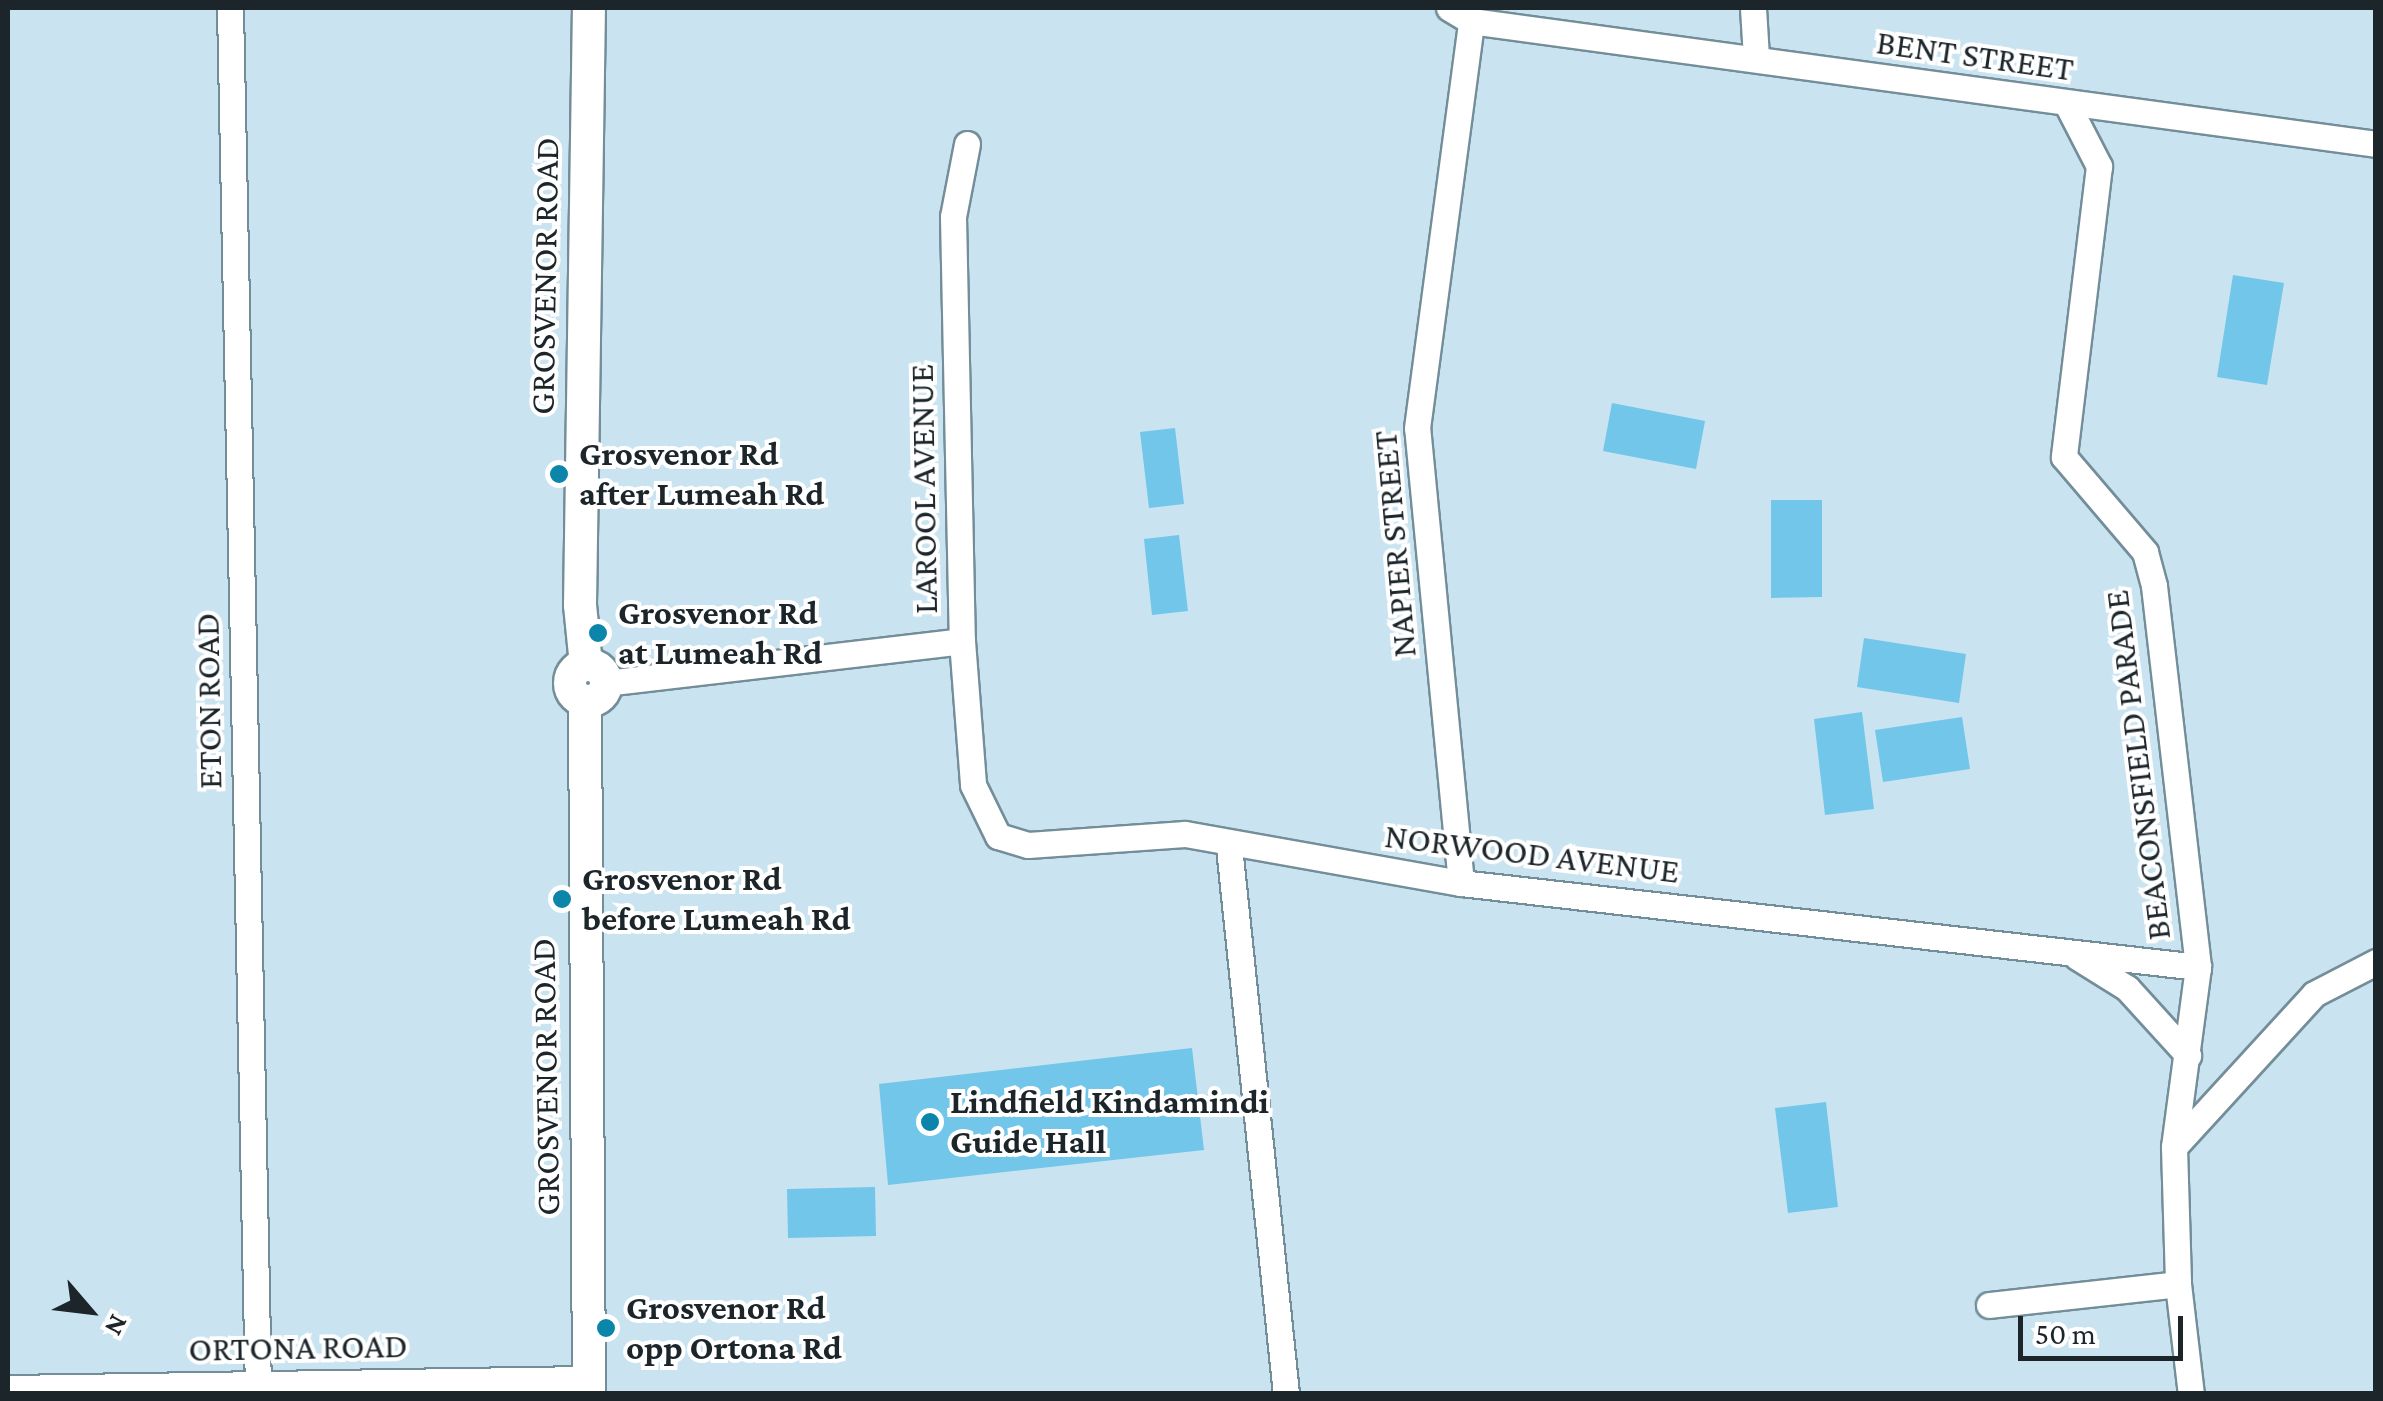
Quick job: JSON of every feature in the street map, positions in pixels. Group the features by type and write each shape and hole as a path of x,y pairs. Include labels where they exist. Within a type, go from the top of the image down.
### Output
{"street":[{"name":"ETON ROAD","path":"230,8 258,1388"},
{"name":"GROSVENOR ROAD","path":"589,8 580,606 592,683 590,1386"},
{"name":"BENT STREET","path":"1449,8 1472,21 1756,58 2068,106 2376,144"},
{"path":"1752,8 1756,58"},
{"name":"NAPIER STREET","path":"1461,883 1416,428 1472,21"},
{"name":"BEACONSFIELD PARADE","path":"2068,106 2099,166 2064,457 2145,552 2154,586 2198,968 2174,1147 2178,1284 2191,1394"},
{"name":"LAROOL AVENUE","path":"966,144 953,217 962,641 973,785 991,829"},
{"path":"592,683 962,641"},
{"name":"NORWOOD AVENUE","path":"991,829 1012,843 1028,844 1185,834 1229,847 1461,883 2198,968"},
{"path":"1229,847 1286,1394"},
{"name":"NORWOOD AVENUE","path":"2071,953 2127,988 2188,1055"},
{"path":"2174,1147 2314,994 2376,962"},
{"path":"1989,1305 2178,1284"},
{"name":"ORTONA ROAD","path":"8,1388 590,1386"}],"shaded area":[{"path":"2233,275 2284,283 2267,385 2217,377"},
{"path":"1612,403 1705,421 1696,469 1603,451"},
{"path":"1175,428 1184,504 1149,508 1140,432"},
{"path":"1771,500 1822,500 1822,597 1771,598"},
{"path":"1179,535 1188,611 1152,615 1144,539"},
{"path":"1864,638 1966,654 1959,703 1857,687"},
{"path":"1862,712 1874,809 1825,815 1814,719"},
{"path":"1962,717 1970,769 1883,782 1875,730"},
{"path":"1192,1048 1204,1150 888,1185 879,1084"},
{"path":"1826,1102 1838,1207 1788,1213 1775,1108"},
{"path":"875,1187 876,1236 788,1238 787,1189"}],"place":[{"name":"Grosvenor Rd after Lumeah Rd","path":"559,474"},
{"name":"Grosvenor Rd at Lumeah Rd","path":"598,633"},
{"name":"Grosvenor Rd before Lumeah Rd","path":"562,899"},
{"name":"Lindfield Kindamindi Guide Hall","path":"930,1122"},
{"name":"Grosvenor Rd opp Ortona Rd","path":"606,1328"}]}
